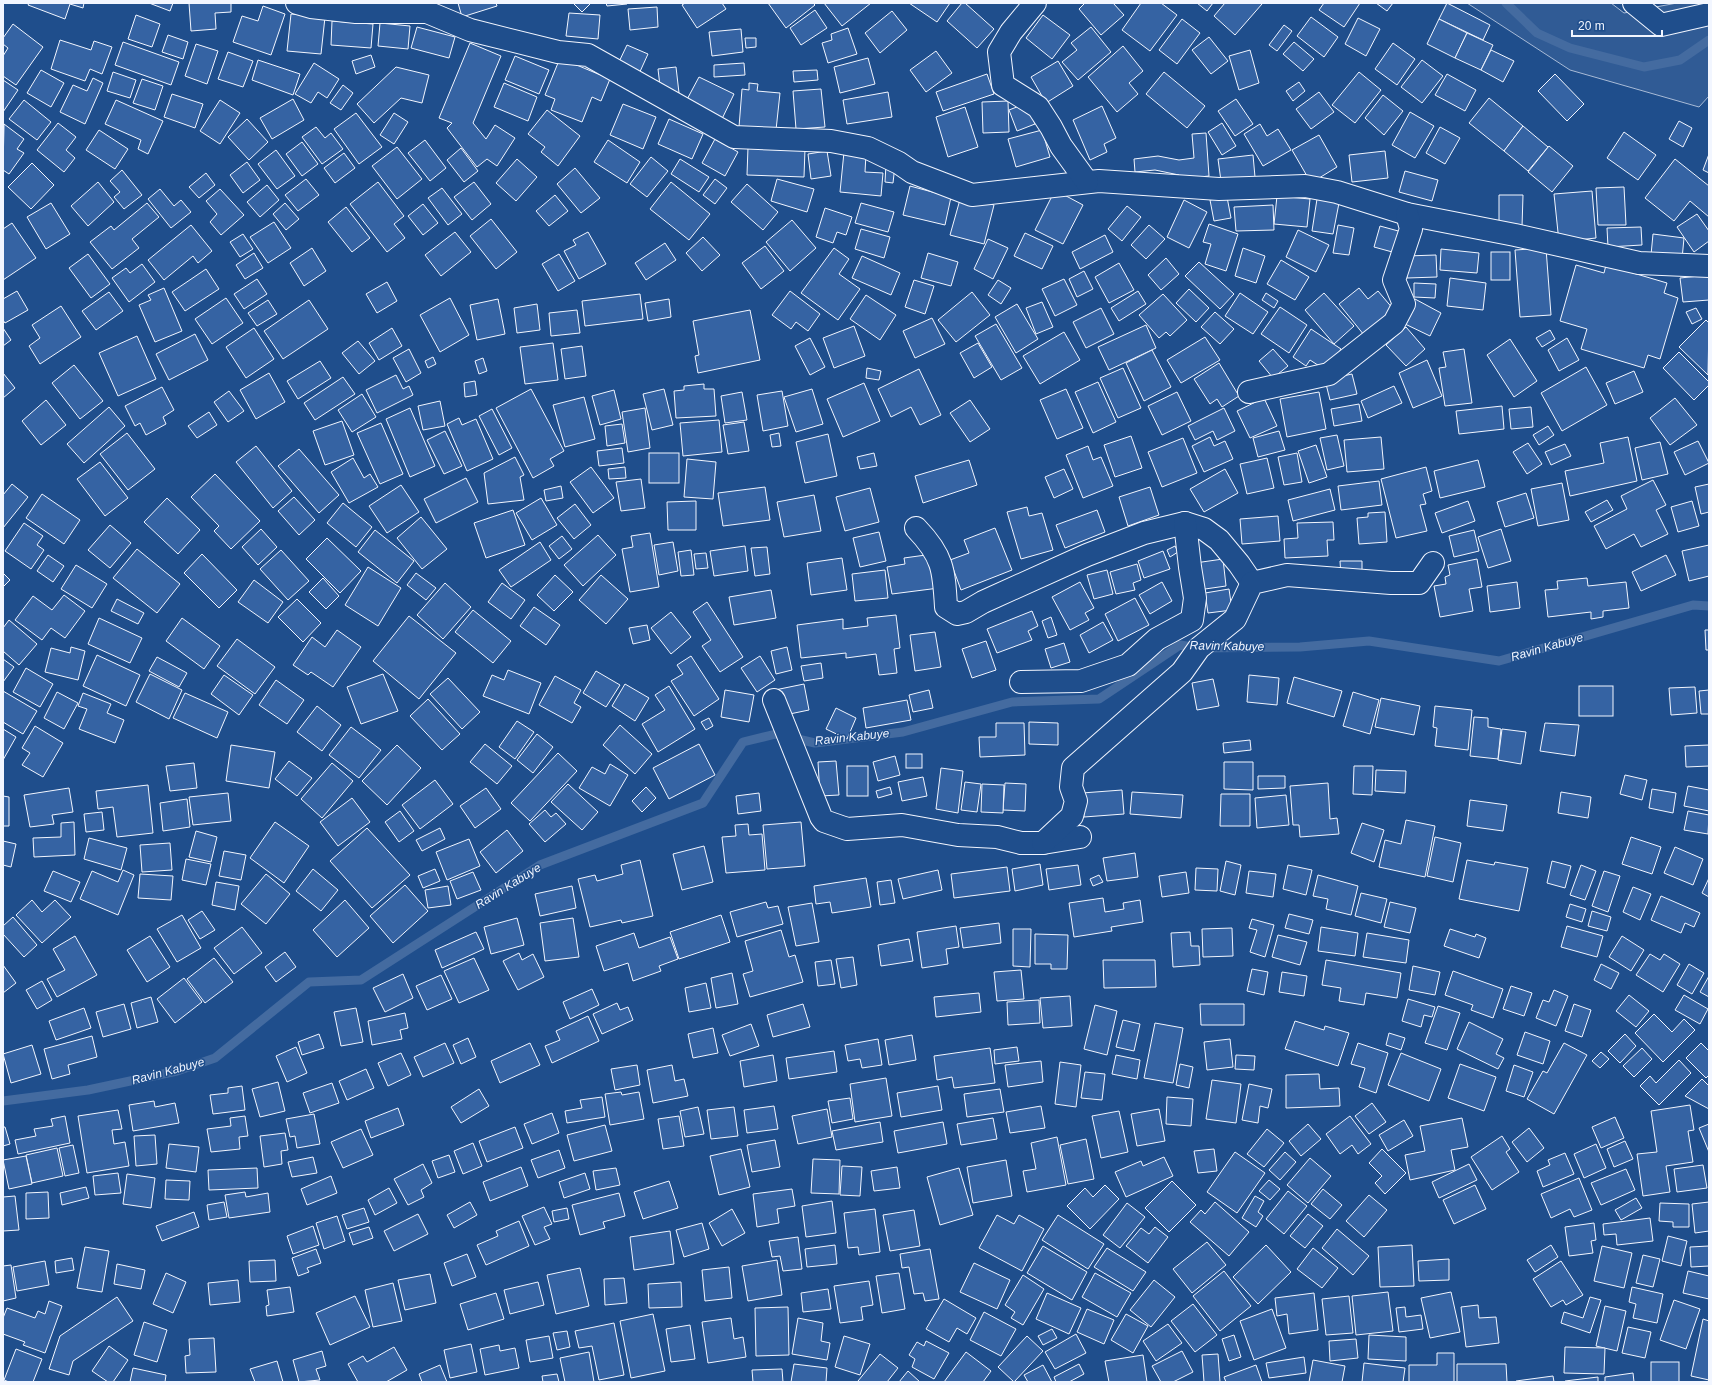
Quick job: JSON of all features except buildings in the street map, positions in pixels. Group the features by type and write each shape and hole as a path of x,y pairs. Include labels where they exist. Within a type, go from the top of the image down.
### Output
{"street":[{"path":"297,3 311,7 356,12 426,8 470,30 558,52 588,55 734,137 831,141 868,148 899,162 912,172 972,195 1099,181 1219,189 1305,186 1337,192 1407,214 1515,235 1639,262 1709,266"},
{"path":"1035,3 1011,32 999,52 1003,85 1038,107 1052,127 1061,146 1087,182"},
{"path":"1634,3 1661,25 1709,14"},
{"path":"1249,392 1329,374 1394,323 1404,304 1394,280 1411,228 1407,214"},
{"path":"916,528 930,543 944,570 946,607 957,614 966,612 983,602 1088,555 1144,533 1186,523 1204,529 1220,540 1239,564 1252,584"},
{"path":"1021,682 1081,681 1128,665 1157,639 1192,620 1196,598 1190,566 1186,523"},
{"path":"1043,843 1072,816 1076,800 1071,787 1073,768 1182,672 1198,648 1235,619 1252,584 1287,575 1391,583 1419,583 1433,563"},
{"path":"774,700 821,817 824,821 847,829 902,824 958,835 997,838 1021,843 1043,843 1080,837"}],"shaded area":[{"path":"1467,3 1611,3 1624,13 1677,3 1709,3 1709,96 1699,107 1570,70"}],"waterway":[{"path":"1506,3 1537,33 1570,48 1644,67 1680,60 1709,40"},
{"name":"Ravin Kabuye","path":"3,1101 88,1090 177,1071 215,1058 309,982 361,980 540,865 703,803 743,742 776,734 815,743 903,732 1012,702 1099,699 1180,645 1199,648 1300,647 1369,641 1499,661 1693,605 1709,606"}]}
